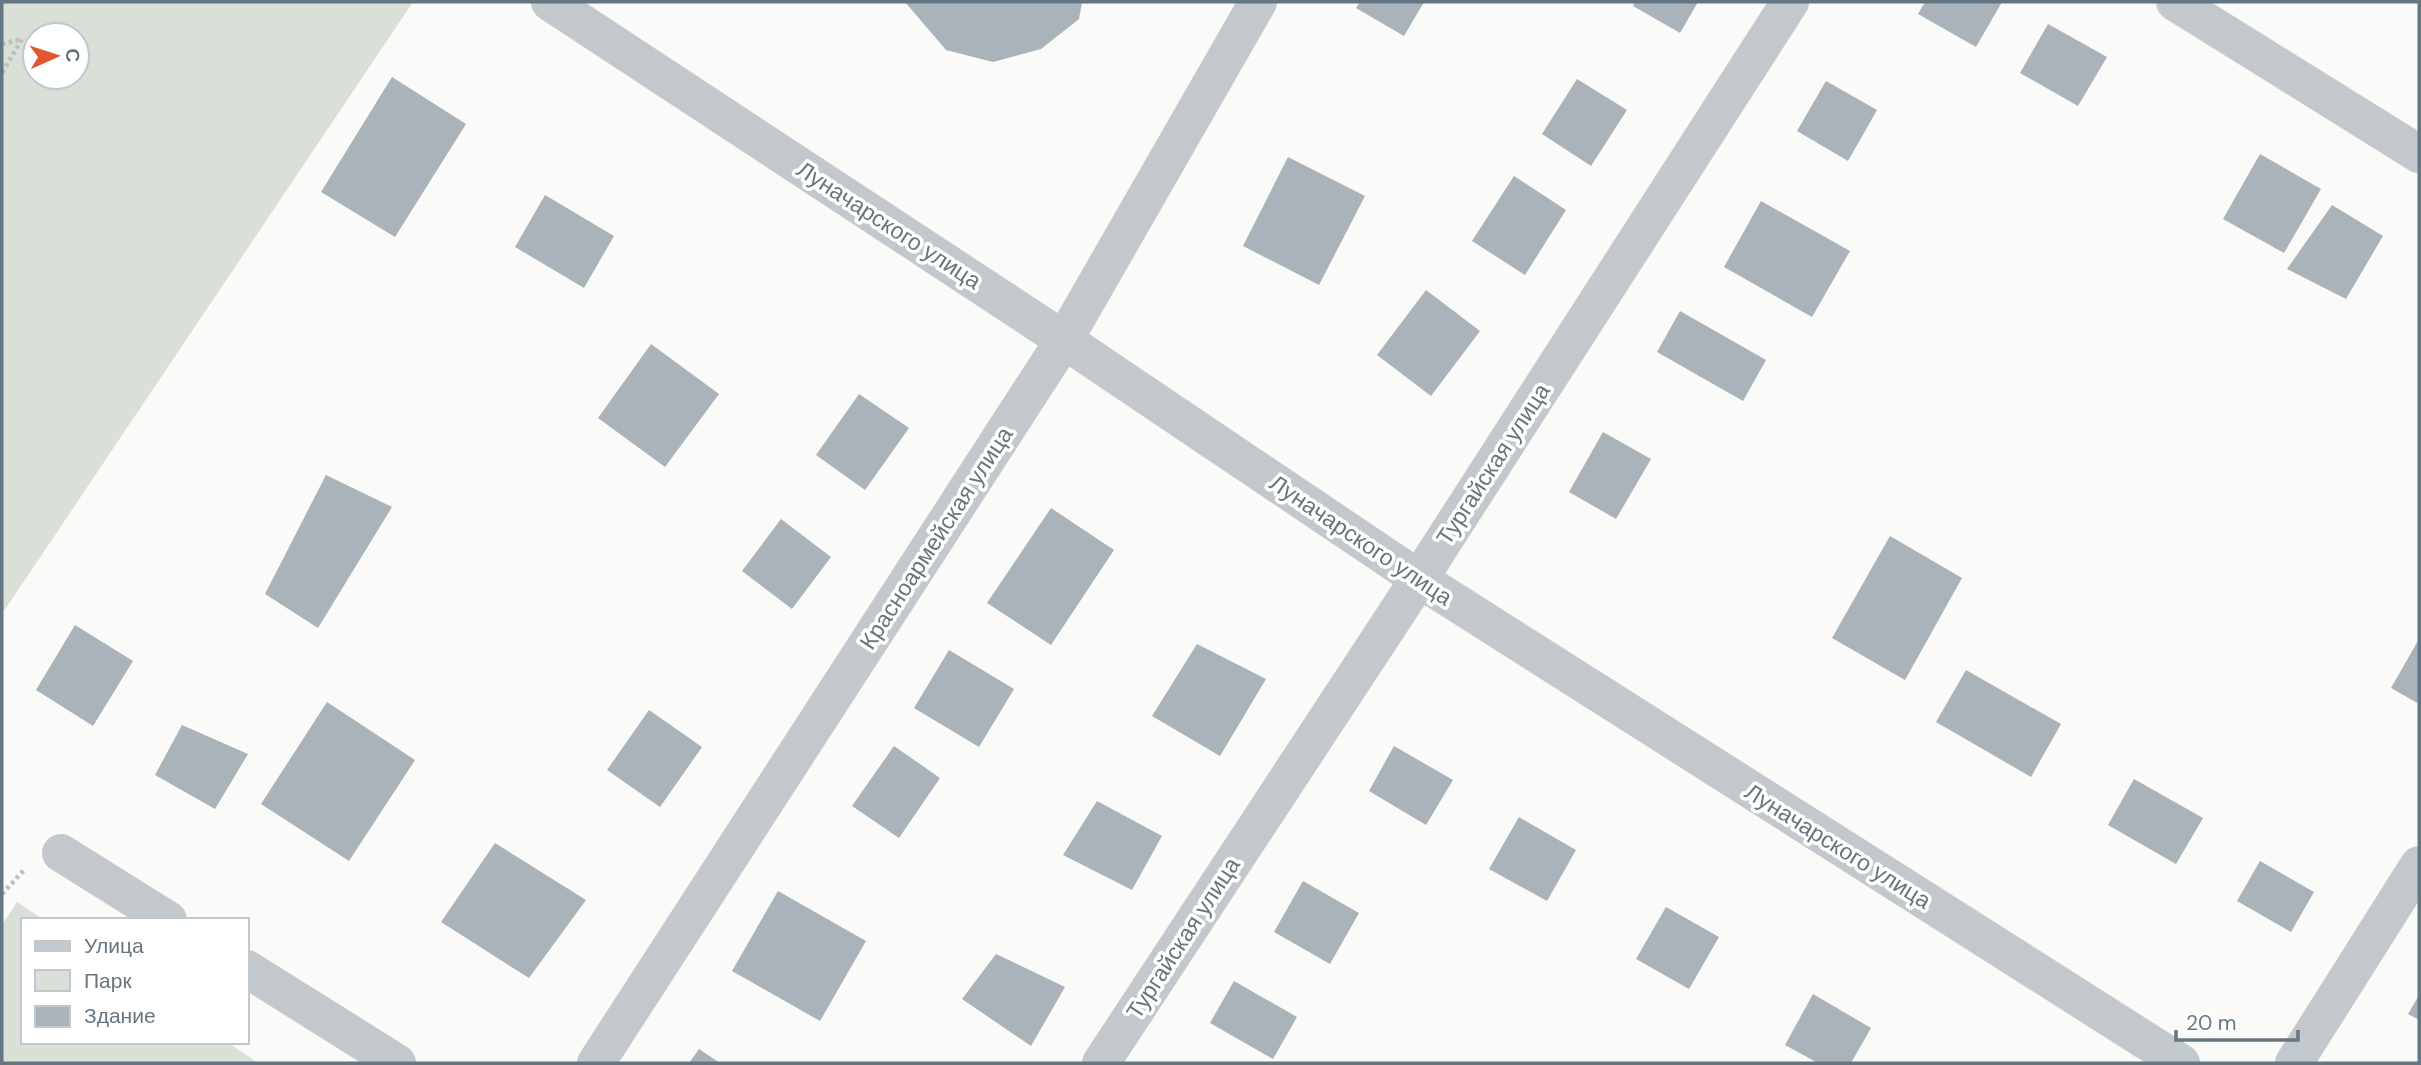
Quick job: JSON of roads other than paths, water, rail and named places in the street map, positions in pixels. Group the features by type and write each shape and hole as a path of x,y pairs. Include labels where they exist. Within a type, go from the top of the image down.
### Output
{"street":[{"name":"Луначарского улица","path":"550,2 1064,340 1419,579 2181,1063"},
{"name":"Красноармейская улица","path":"596,1063 1064,340 1258,2"},
{"name":"Тургайская улица","path":"1101,1063 1419,579 1790,2"},
{"path":"2175,2 2419,154"},
{"path":"61,853 165,918"},
{"path":"2294,1063 2419,865"},
{"path":"248,970 397,1063"}]}
